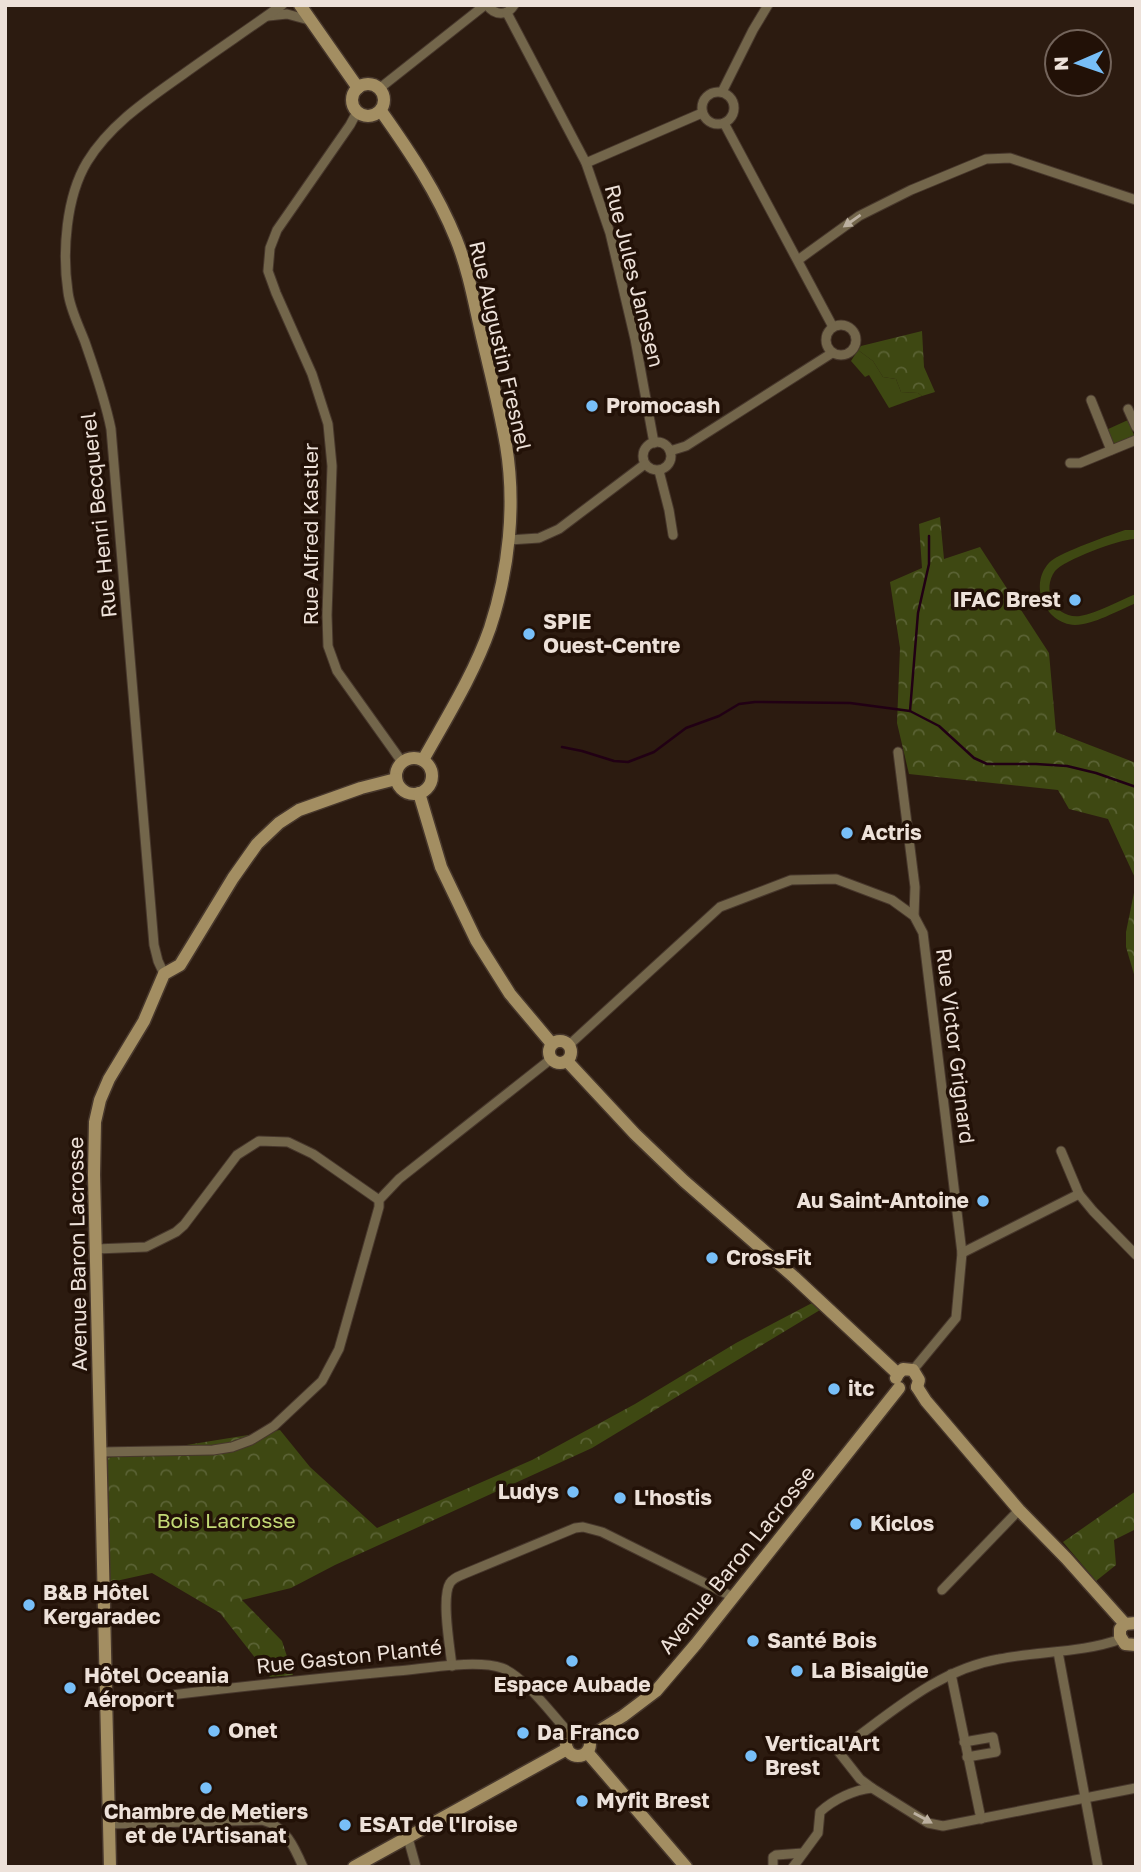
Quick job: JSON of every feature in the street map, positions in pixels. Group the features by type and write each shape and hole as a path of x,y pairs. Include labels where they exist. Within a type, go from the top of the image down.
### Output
{"street":[{"path":"263,18 268,5"},
{"name":"Rue Henri Becquerel","path":"164,974 154,945 111,429 99,380 68,293 65,255 67,223 86,164 104,139 154,95 282,5"},
{"path":"300,5 358,88"},
{"path":"380,88 486,5 498,14 511,9"},
{"path":"722,92 768,5"},
{"name":"Rue Jules Janssen","path":"511,9 586,163 613,246 635,340 654,443"},
{"path":"263,18 287,14 311,21"},
{"path":"369,84 380,88 385,99 381,111 366,116 357,112 352,99 358,88 369,84"},
{"path":"722,92 728,95 734,107 729,119 718,124 711,122 702,113 701,107 706,97 722,92"},
{"name":"Rue Augustin Fresnel","path":"381,111 416,160 431,187 456,239 465,265 506,445 510,496 509,540 490,627 483,646 423,760"},
{"name":"Rue Alfred Kastler","path":"357,112 277,230 270,248 268,271 275,293 312,374 328,424 332,466 328,646 337,671 402,762"},
{"path":"586,163 702,113"},
{"path":"724,122 833,327"},
{"path":"798,260 859,216 911,190 986,159 1010,158 1136,200"},
{"path":"841,325 848,327 854,332 855,346 845,355 832,353 825,340 828,332 841,325"},
{"path":"670,451 686,446 832,353"},
{"path":"1091,400 1111,450"},
{"path":"1128,409 1136,428"},
{"path":"1070,463 1080,463 1136,440"},
{"path":"654,443 667,446 670,451 672,456 668,466 659,471 646,464 643,454 645,449 654,443"},
{"path":"509,540 539,538 559,528 646,464"},
{"path":"659,471 673,535"},
{"name":"Rue Victor Grignard","path":"898,752 915,887 914,916 923,933 962,1253 956,1318 913,1370"},
{"path":"412,758 423,760 430,769 431,780 425,790 419,793 405,792 397,784 397,769 402,762 412,758"},
{"name":"Avenue Baron Lacrosse","path":"110,1867 94,1175 95,1122 100,1100 109,1079 144,1021 164,974 180,965 257,844 279,823 299,810 360,788 396,779"},
{"path":"419,793 441,867 476,940 510,994 552,1044"},
{"path":"569,1045 720,907 792,880 835,878 892,900 914,916"},
{"path":"551,1059 549,1050 552,1044 558,1041 569,1045"},
{"path":"551,1059 560,1063 566,1061 571,1052 569,1045"},
{"path":"101,1452 213,1450 251,1440 275,1426 322,1381 339,1349 379,1200 399,1179 551,1059"},
{"path":"566,1061 674,1172 794,1277 898,1374"},
{"path":"96,1249 146,1247 176,1232 237,1155 259,1141 288,1142 313,1154 379,1200"},
{"path":"1061,1151 1079,1194 1136,1255"},
{"path":"962,1253 1079,1194"},
{"path":"906,1369 913,1370 919,1380 917,1387 908,1392 899,1388 896,1381 898,1374 906,1369"},
{"path":"917,1387 1019,1510 1130,1623 1119,1632 1121,1639 1129,1645 1136,1645"},
{"name":"Avenue Baron Lacrosse","path":"589,1737 656,1691 899,1388"},
{"path":"942,1590 1019,1510"},
{"path":"452,1666 446,1602 449,1584 455,1578 575,1528 583,1527 602,1532 733,1597"},
{"path":"1121,1639 1058,1652 997,1659 951,1674 911,1698 838,1751 860,1779 872,1788 928,1823 943,1826 1136,1788"},
{"path":"1058,1652 1098,1867"},
{"name":"Rue Gaston Planté","path":"105,1703 285,1682 485,1665 501,1668 526,1685 570,1734"},
{"path":"951,1674 981,1819"},
{"path":"583,1732 589,1737 591,1745 587,1752 578,1756 567,1749 566,1741 570,1734 583,1732"},
{"path":"964,1742 993,1737 996,1752 967,1757"},
{"path":"354,1867 567,1749"},
{"path":"587,1752 686,1867"},
{"path":"793,1867 818,1833 820,1812 827,1805 860,1789 872,1788"},
{"path":"110,1824 262,1820 271,1822 286,1834 303,1867"},
{"path":"408,1838 416,1867"},
{"path":"773,1867 773,1857 776,1855 803,1853"}],"green space":[{"path":"922,331 924,367 935,392 922,396 918,393 901,392 896,379 883,377 873,361 858,350 861,346"},
{"path":"858,350 873,361 883,377 896,379 901,392 918,393 922,396 889,408 869,375 865,377 851,361"},
{"path":"1128,420 1133,438 1117,444 1111,442 1106,430"},
{"path":"940,517 944,559 980,547 1049,653 1056,732 1136,763 1136,880 1108,819 1069,809 1058,790 909,774 897,723 900,648 890,582 922,568 919,524"},
{"path":"1125,530 1136,530 1136,539 1094,550 1060,566 1051,579 1050,594 1057,608 1071,616 1094,612 1136,594 1136,603 1082,624 1064,623 1055,618 1043,601 1040,591 1040,580 1051,561"},
{"path":"1136,883 1136,981 1126,947 1126,932"},
{"name":"Bois Lacrosse","path":"812,1303 820,1310 592,1448 335,1565 291,1588 242,1600 282,1641 293,1675 270,1677 220,1613 152,1573 107,1583 106,1458 280,1430 310,1467 377,1528 532,1460 635,1404 736,1343"},
{"path":"1136,1491 1136,1529 1114,1540 1116,1565 1096,1581 1063,1542"}],"waterway":[{"path":"910,711 918,613 929,564 929,536"},
{"path":"562,747 614,761 628,762 654,752 686,728 719,716 739,704 850,703 910,711 939,726 974,758 987,764 1067,766 1136,787"}],"place":[{"name":"Promocash","path":"592,406"},
{"name":"IFAC Brest","path":"1075,600"},
{"name":"SPIE Ouest-Centre","path":"529,634"},
{"name":"Actris","path":"847,833"},
{"name":"Au Saint-Antoine","path":"983,1201"},
{"name":"CrossFit","path":"712,1258"},
{"name":"itc","path":"834,1389"},
{"name":"Ludys","path":"573,1492"},
{"name":"L'hostis","path":"620,1498"},
{"name":"Kiclos","path":"856,1524"},
{"name":"B&B Hôtel Kergaradec","path":"29,1605"},
{"name":"Santé Bois","path":"753,1641"},
{"name":"Espace Aubade","path":"572,1661"},
{"name":"La Bisaigüe","path":"797,1671"},
{"name":"Hôtel Oceania Aéroport","path":"70,1688"},
{"name":"Onet","path":"214,1731"},
{"name":"Da Franco","path":"523,1733"},
{"name":"Vertical'Art Brest","path":"751,1756"},
{"name":"Chambre de Metiers et de l'Artisanat","path":"206,1788"},
{"name":"Myfit Brest","path":"582,1801"},
{"name":"ESAT de l'Iroise","path":"345,1825"}]}
